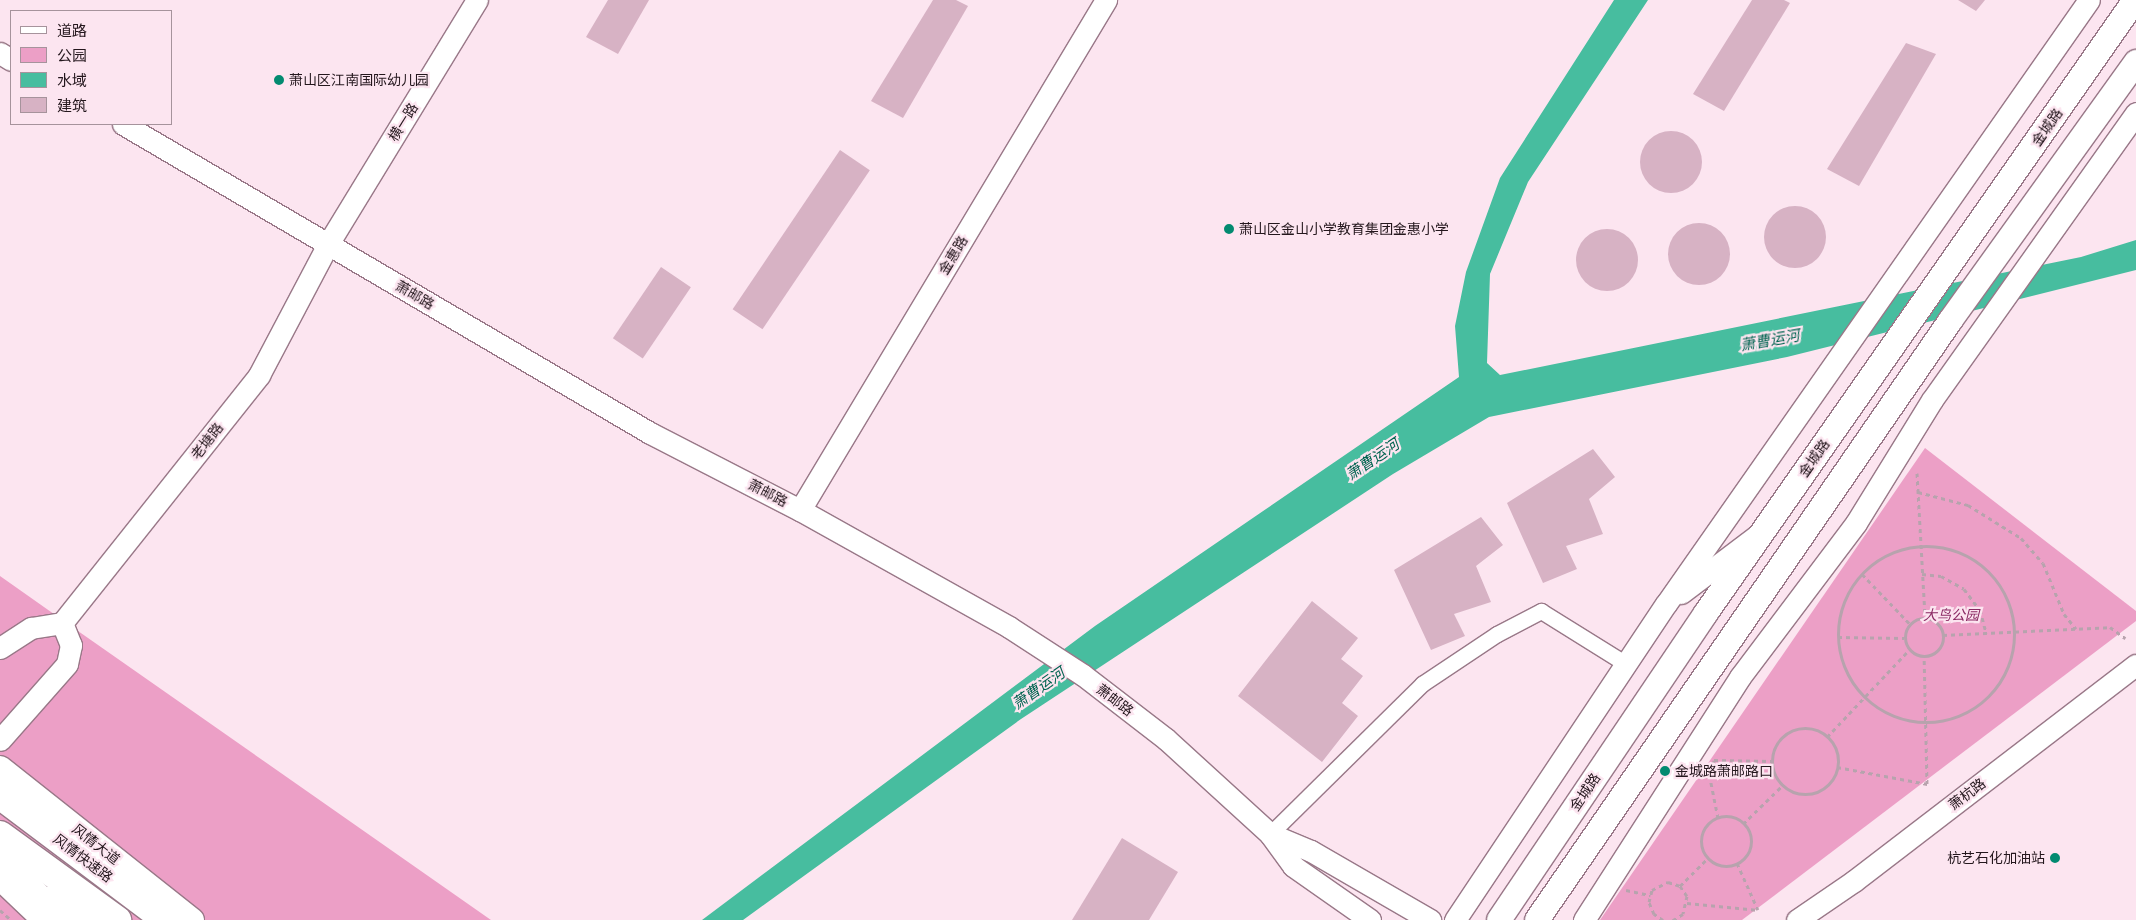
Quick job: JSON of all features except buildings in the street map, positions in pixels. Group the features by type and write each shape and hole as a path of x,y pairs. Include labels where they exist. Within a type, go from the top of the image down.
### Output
{"highway":[{"name":"风情快速路","path":"0,795 166,920"},
{"path":"0,834 117,920"},
{"path":"0,858 39,899 66,920"},
{"path":"136,898 178,920"}],"main road":[{"name":"横一路","path":"328,244 477,0"},
{"name":"金惠路","path":"800,510 1106,0"},
{"path":"1455,920 1666,604 1898,270 2089,0"},
{"name":"金城路","path":"1499,920 1763,531 2135,0"},
{"path":"1537,920 1950,321 2136,62"},
{"path":"1584,920 1740,677 1856,523 1932,400 2136,114"},
{"name":"萧邮路","path":"125,125 650,433 800,510 1028,640 1083,675 1166,738 1270,834 1293,866 1370,920"},
{"name":"老塘路","path":"62,623 259,375 328,244"},
{"path":"1666,604 1763,531"},
{"path":"0,648 31,628 62,623 71,645 67,664 0,740"},
{"name":"萧杭路","path":"1797,920 1854,881 2136,665"},
{"name":"风情大道","path":"0,768 192,920"},
{"path":"1270,834 1311,851 1430,920"},
{"path":"0,854 28,872 83,920"},
{"path":"0,880 42,920"}],"street":[{"path":"1270,834 1422,684 1497,634 1540,611 1626,664"}],"path":[{"path":"1917,473 1924,618"},
{"path":"1918,492 1968,505 2021,538 2043,563 2064,614 2076,629"},
{"path":"1921,546 1957,551 1978,562 1994,577 2006,596 2014,632 2009,663 1999,683 1984,701 1951,718 1925,722 1896,717 1864,697 1845,670 1838,637 1844,600 1862,574 1891,552 1921,546"},
{"path":"1862,574 1910,624"},
{"path":"1922,574 1941,576 1964,589 1980,610 1986,633"},
{"path":"1924,618 1936,622 1943,635 1938,650 1924,656 1909,650 1904,638 1910,624 1924,618"},
{"path":"1943,635 2110,627 2125,638"},
{"path":"1838,637 1904,638"},
{"path":"1827,737 1909,650"},
{"path":"1837,768 1927,784 1924,656"},
{"path":"1807,728 1827,737 1836,751 1837,768 1829,782 1816,792 1796,792 1783,785 1774,772 1772,762 1778,742 1796,729 1807,728"},
{"path":"1718,818 1710,778 1714,760 1772,762"},
{"path":"1743,824 1783,785"},
{"path":"1732,817 1743,824 1751,843 1744,858 1737,863 1722,866 1708,858 1702,836 1709,823 1718,818 1732,817"},
{"path":"1680,886 1708,858"},
{"path":"1687,903 1758,910 1737,863"},
{"path":"1663,920 1650,909 1652,890 1662,882 1680,886"},
{"path":"1673,920 1683,914 1687,903 1680,886"},
{"path":"0,910 11,920"}],"green space":[{"name":"大鸟公园","path":"1925,448 2136,611 2136,621 1742,920 1600,920"},
{"path":"0,576 78,631 491,920 0,920"}],"water":[{"name":"萧曹运河","path":"1614,0 1648,0 1528,182 1490,274 1487,363 1500,375 2081,257 2136,240 2136,270 1787,357 1489,417 1393,474 1021,719 743,920 702,920 1095,626 1459,377 1455,326 1466,272 1500,178"}],"place":[{"name":"萧山区江南国际幼儿园","path":"279,80"},
{"name":"萧山区金山小学教育集团金惠小学","path":"1229,229"},
{"name":"金城路萧邮路口","path":"1665,771"},
{"name":"杭艺石化加油站","path":"2055,858"}]}
